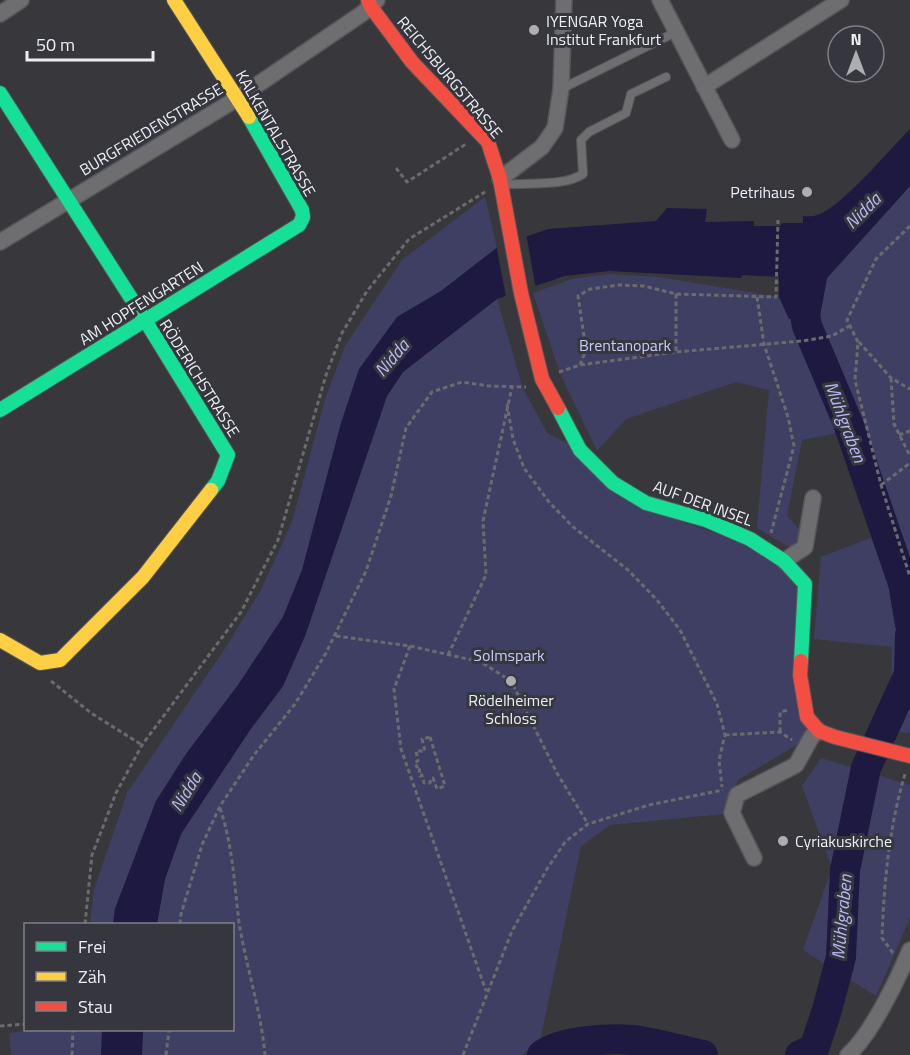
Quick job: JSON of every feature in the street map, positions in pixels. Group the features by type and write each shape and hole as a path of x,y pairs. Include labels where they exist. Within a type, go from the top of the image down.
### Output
{"street":[{"path":"0,14 21,0"},
{"name":"KALKENTALSTRASSE","path":"174,0 238,98 302,210 303,217 299,225"},
{"path":"500,182 542,147 555,128 561,89 564,0"},
{"path":"660,0 732,140"},
{"path":"704,87 841,0"},
{"name":"BURGFRIEDENSTRASSE","path":"0,242 238,98 372,2"},
{"name":"REICHSBURGSTRASSE","path":"372,2 412,62 488,142 500,182"},
{"name":"RÖDERICHSTRASSE","path":"0,93 228,454 218,481 143,577 60,660 40,663"},
{"name":"AUF DER INSEL","path":"500,182 521,292 542,379 580,450 613,483 646,503 706,520 750,539 784,561 805,584 800,675 807,717 819,731"},
{"name":"AM HOPFENGARTEN","path":"0,410 299,225"},
{"path":"784,561 805,547 813,498"},
{"path":"0,640 40,663"},
{"path":"754,858 732,813 737,795 796,765 812,736 819,731 910,756"},
{"path":"848,1055 861,1044 910,950"},
{"path":"903,966 910,981"}],"lane":[{"path":"561,89 676,32"},
{"path":"500,182 576,179 583,174 582,140 589,132 626,113 631,94 666,77"}],"path":[{"path":"396,168 407,182 480,134"},
{"path":"85,923 92,855 117,793 142,745 241,612 278,540 326,375 342,333 367,291 409,239 500,182"},
{"path":"580,365 586,350 578,296 590,289 619,285 644,286 676,294 776,297 778,220"},
{"path":"910,226 876,259 847,320 858,342 891,378 910,389"},
{"path":"676,294 676,352"},
{"path":"757,297 764,344 788,417 794,446 770,539"},
{"path":"180,923 202,845 220,806 254,755 295,704 326,654 366,571 391,496 406,428 432,392 462,382 489,386 526,387 580,365 676,352 802,341 832,336 849,326"},
{"path":"858,342 855,380 881,485 910,577"},
{"path":"891,378 894,424 910,456"},
{"path":"448,655 486,575 483,521 512,387"},
{"path":"507,404 513,439 524,468 549,502 572,526 628,570 657,600 680,630 717,704 724,735 719,760 723,789 732,813"},
{"path":"899,435 910,431"},
{"path":"881,485 910,463"},
{"path":"335,636 410,646 481,662 511,681 557,773 588,824"},
{"path":"410,646 393,689 401,749 486,993"},
{"path":"40,663 47,677 91,712 142,745"},
{"path":"724,735 780,732 804,748"},
{"path":"430,737 445,786 437,789 434,778 431,778 430,783 424,783 422,775 420,776 419,766 417,767 415,762 418,761 416,751 425,751 422,739 430,737"},
{"path":"903,966 882,938 895,808 910,756"},
{"path":"463,1055 512,931 565,842 588,824 649,805 723,789"},
{"path":"220,806 232,848 240,924 263,1028 265,1055"},
{"path":"0,1026 24,1024"},
{"path":"72,1055 73,1031"},
{"path":"166,1055 169,1031"}],"green space":[{"name":"Brentanopark","path":"910,186 910,733 890,731 892,647 814,639 821,557 878,535 842,432 802,440 787,516 803,533 791,548 757,528 769,390 736,382 626,419 597,451 560,373 533,293 572,279 608,274 659,277 779,297 789,319 815,311 817,294 828,277"},
{"path":"485,197 497,248 441,291 397,317 341,423 302,570 283,617 238,685 186,754 156,801 115,909 113,923 90,923 94,890 127,793 224,650 261,590 292,522 326,396 345,346 402,260"},
{"name":"Solmspark","path":"497,299 522,386 547,433 600,459 641,508 748,544 787,569 798,588 808,738 738,780 723,814 610,825 581,846 540,1041 522,1055 142,1055 143,1031 234,1031 234,923 157,923 165,879 181,834 250,730 283,686 305,636 387,396 403,372"},
{"path":"821,758 910,785 910,918 876,996 803,950 832,868 802,786"},
{"path":"102,1031 101,1055 11,1055 9,1033"}],"water":[{"name":"Nidda","path":"910,129 910,186 828,277 817,294 815,311 789,319 779,297 779,277 742,275 741,278 609,271 565,276 497,299 403,372 387,396 305,636 283,686 250,730 181,834 165,879 157,923 113,923 115,909 156,801 186,754 238,685 283,617 302,570 341,423 359,369 397,317 441,291 499,246 548,229 656,221 667,208 707,209 705,222 754,221 754,226 803,223 803,216 817,215 827,210 839,202"},
{"path":"102,1031 143,1031 142,1055 101,1055"}],"pier":[{"path":"526,233 536,289 506,297 496,244"}],"waterway":[{"name":"Mühlgraben","path":"812,277 805,315 807,326 848,423 903,583 910,624"},
{"name":"Mühlgraben","path":"800,1055 814,1049 841,957 845,870 866,768 909,674 910,635"},
{"name":"Mühlgraben","path":"542,1055 573,1043 612,1039 643,1041 703,1055"}],"traffic: fast":[{"path":"0,93 228,455 218,481 211,490"},
{"path":"0,410 299,225 303,217 302,210 249,117"},
{"path":"558,408 580,450 613,483 646,503 706,520 750,539 784,561 805,584 801,661"}],"traffic: slow":[{"path":"174,0 249,117"},
{"path":"0,640 40,663 60,660 143,577 211,490"}],"traffic: jam":[{"path":"368,0 412,62 488,142 500,179 521,293 542,379 558,408"},
{"path":"801,661 800,675 807,717 819,731 910,756"}],"place":[{"name":"IYENGAR Yoga Institut Frankfurt","path":"534,30"},
{"name":"Petrihaus","path":"807,192"},
{"name":"Rödelheimer Schloss","path":"511,681"},
{"name":"Cyriakuskirche","path":"783,841"}]}
